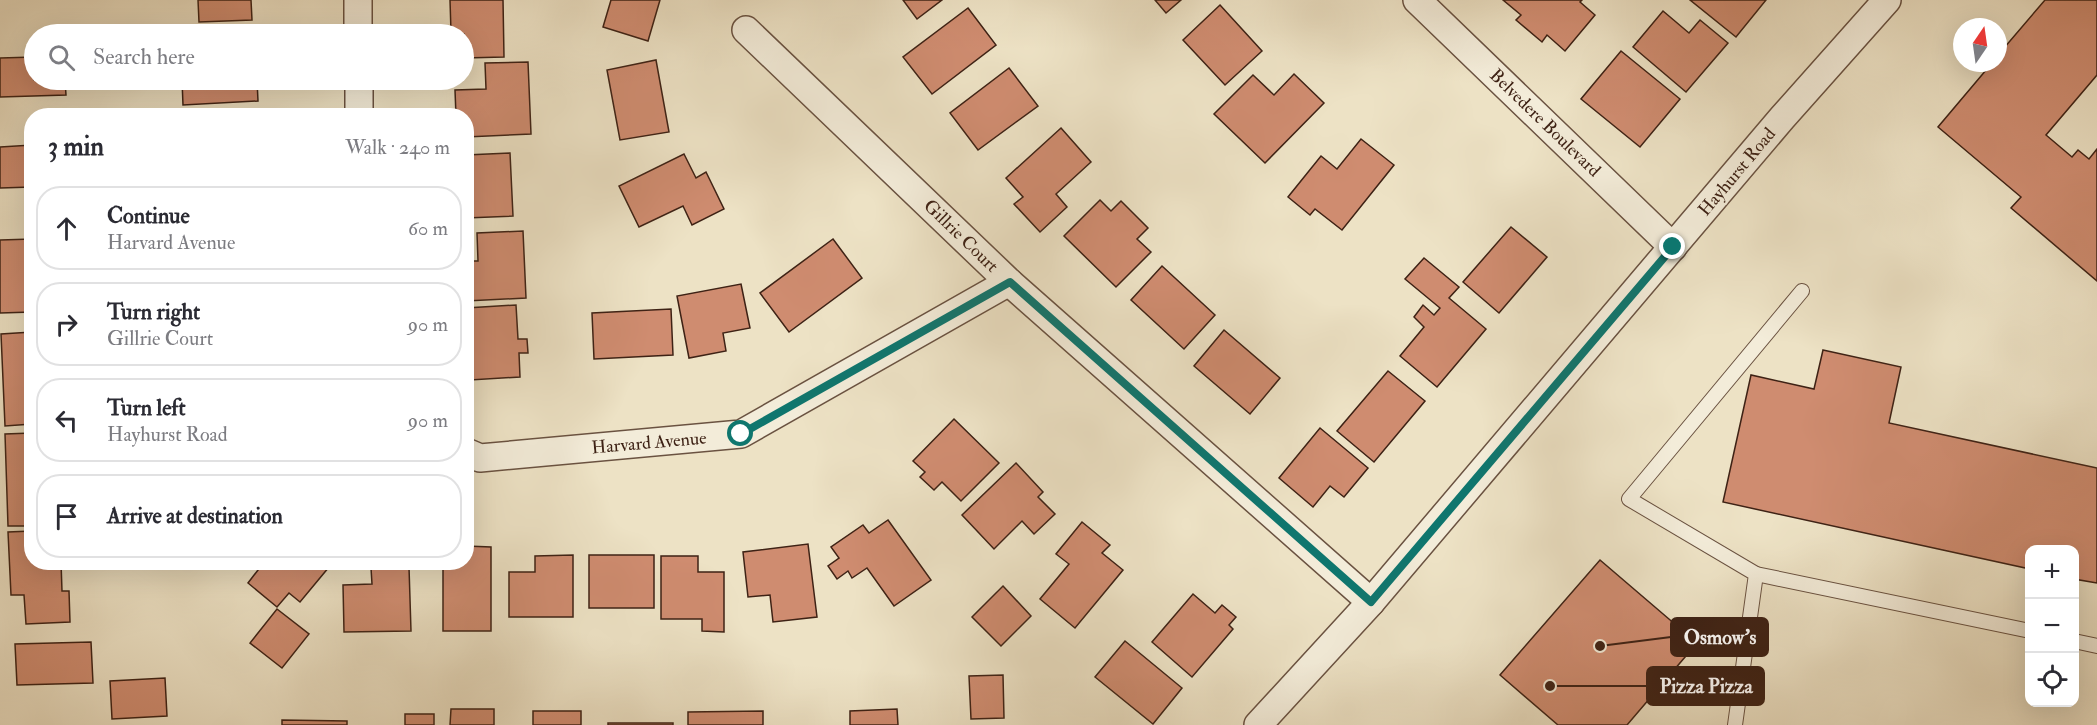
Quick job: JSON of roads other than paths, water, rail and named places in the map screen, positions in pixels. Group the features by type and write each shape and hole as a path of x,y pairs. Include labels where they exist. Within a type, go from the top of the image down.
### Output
{"street":[{"path":"358,0 358,24"},
{"name":"Belvedere Boulevard","path":"1417,0 1673,247"},
{"name":"Hayhurst Road","path":"1258,725 1371,602 1782,118 1887,0"},
{"name":"Gillrie Court","path":"746,30 1010,282 1371,602"},
{"path":"359,90 359,108"},
{"name":"Harvard Avenue","path":"474,455 480,458 741,434 1010,282"}],"lane":[{"path":"1802,291 1629,499 1756,574 2025,630"},
{"path":"1735,725 1756,574"},
{"path":"2079,642 2097,646"}],"place":[{"name":"Osmow's","path":"1600,646"},
{"name":"Pizza Pizza","path":"1550,686"}]}
